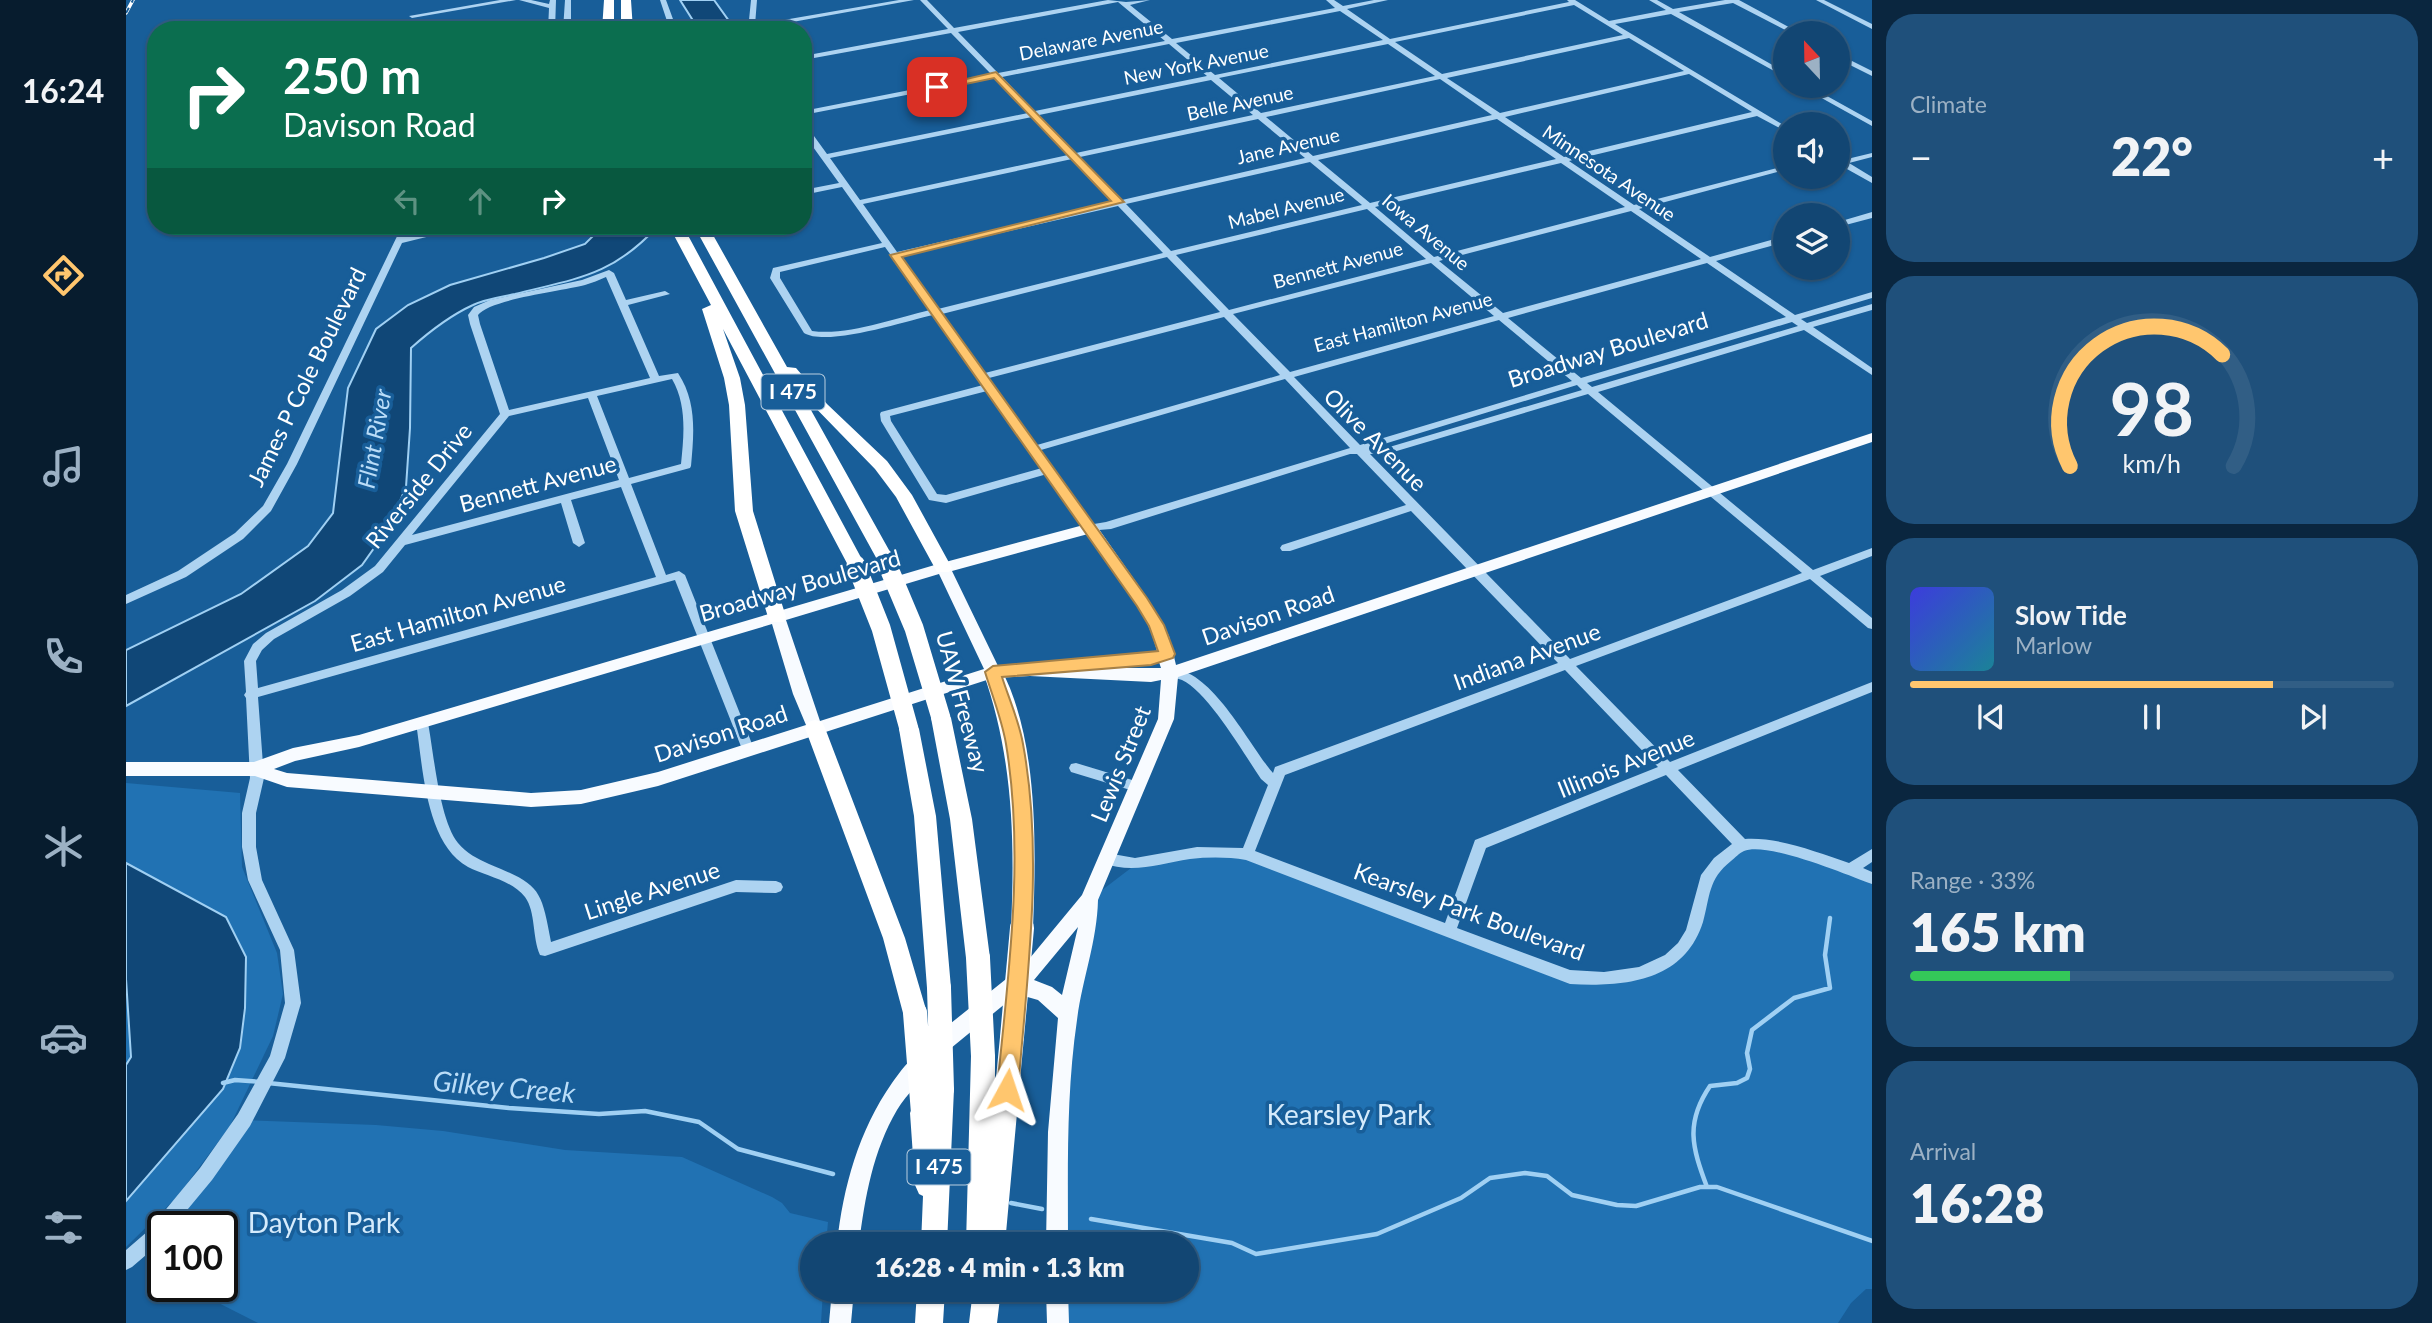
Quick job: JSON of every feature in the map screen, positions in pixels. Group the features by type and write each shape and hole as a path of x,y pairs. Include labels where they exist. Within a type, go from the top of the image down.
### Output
{"highway":[{"path":"608,21 609,0"},
{"path":"626,0 627,21"},
{"name":"UAW Freeway","path":"706,235 885,559 914,628 942,718 961,819 978,958 983,1056 979,1232"},
{"path":"683,239 733,378 744,511 777,617"},
{"name":"I 475","path":"683,239 856,565 881,628 909,729 927,836 939,988 942,1089 934,1232"},
{"path":"760,333 821,407 881,465 903,495 943,568"},
{"path":"993,672 1009,719 1021,790 1025,864 1022,928 993,1232"},
{"path":"815,728 894,937 915,1013 932,1232"},
{"path":"929,1323 930,1302"},
{"path":"976,1323 977,1302"},
{"path":"982,1323 985,1302"}],"main road":[{"name":"Davison Road","path":"255,769 287,780 435,793 531,800 581,797 658,779 993,672 1030,670 1119,676 1170,673 1872,437"},
{"name":"Broadway Boulevard","path":"255,769 293,755 334,747 422,723 943,568 1091,528"},
{"name":"Lewis Street","path":"1089,900 1166,719 1170,673 1167,654 1150,615 1091,528"},
{"path":"943,568 993,672"},
{"path":"777,617 801,694 815,728"},
{"path":"1030,670 1151,659 1167,654"},
{"path":"126,769 255,769"},
{"path":"850,1232 857,1183 876,1127 887,1104 920,1064 945,1040 1044,958 1073,917 1089,900"},
{"path":"1057,1232 1057,1116 1068,1016 1090,923 1089,900"},
{"path":"1014,985 1027,985 1048,993 1068,1016"},
{"path":"840,1323 842,1302"},
{"path":"1058,1302 1058,1323"}],"street":[{"path":"412,16 513,0"},
{"path":"522,0 552,4"},
{"path":"567,21 568,0"},
{"path":"663,0 671,21"},
{"path":"752,21 754,0"},
{"path":"795,21 911,0"},
{"name":"Olive Avenue","path":"923,0 1742,845"},
{"path":"812,56 1121,1 1147,0"},
{"name":"Minnesota Avenue","path":"1329,0 1872,372"},
{"name":"Delaware Avenue","path":"812,111 1385,0"},
{"path":"1652,0 1773,68"},
{"path":"1607,23 1735,0 1774,21"},
{"path":"1819,0 1872,27"},
{"name":"Iowa Avenue","path":"1121,1 1872,625"},
{"path":"1572,2 1773,122"},
{"name":"New York Avenue","path":"825,157 1572,2"},
{"name":"Belle Avenue","path":"858,203 1629,36"},
{"path":"1850,62 1872,74"},
{"name":"Jane Avenue","path":"895,255 1689,72"},
{"path":"1825,98 1872,124"},
{"name":"Mabel Avenue","path":"820,337 935,312 1759,113"},
{"name":"Lewis Street","path":"812,139 1091,528"},
{"path":"1850,160 1872,155"},
{"path":"1850,168 1872,181"},
{"name":"Bennett Avenue","path":"1048,470 946,499 933,498 886,421 885,414 1224,312 1773,171"},
{"path":"812,190 844,184"},
{"path":"1850,221 1872,215"},
{"name":"James P Cole Boulevard","path":"126,600 182,574 239,536 267,508 292,464 401,235"},
{"path":"398,241 426,235"},
{"name":"East Hamilton Avenue","path":"1033,449 1286,376 1773,242"},
{"path":"820,337 806,330 775,278 776,270 887,244"},
{"name":"Riverside Drive","path":"254,1104 277,1058 293,1003 287,950 255,880 249,847 248,826 256,784 250,661 257,647 270,636 346,593 379,569 505,414 475,324 473,315 477,309 493,302 585,282 609,273 622,304"},
{"path":"505,414 655,378 622,304 665,294"},
{"name":"Broadway Boulevard","path":"1091,528 1872,295"},
{"name":"Broadway Boulevard","path":"1359,450 1386,451 1872,307"},
{"name":"Bennett Avenue","path":"401,542 686,466 688,409 683,386 675,375 655,378"},
{"path":"591,394 662,579"},
{"path":"1470,415 1480,424"},
{"path":"565,499 579,543"},
{"path":"1286,548 1414,506"},
{"name":"Indiana Avenue","path":"1275,783 1280,771 1872,552"},
{"name":"East Hamilton Avenue","path":"250,695 678,575 703,639"},
{"path":"703,639 748,749"},
{"path":"1170,673 1187,678 1196,685 1275,783 1247,853"},
{"name":"Illinois Avenue","path":"1449,931 1480,844 1872,687"},
{"path":"422,723 435,793"},
{"path":"1076,768 1137,787"},
{"name":"Lingle Avenue","path":"435,793 453,848 478,865 522,886 532,895 545,950 736,886 776,887"},
{"path":"1742,845 1765,845 1851,869 1872,878"},
{"name":"Kearsley Park Boulevard","path":"1107,859 1135,865 1205,852 1247,853 1570,977 1601,980 1646,973 1679,951 1691,933 1706,876 1714,864 1742,845"},
{"path":"1851,869 1872,855"},
{"path":"126,1261 154,1237 206,1174 254,1104"}],"green space":[{"path":"126,783 240,793 242,867 277,953 283,994 273,1036 230,1126 177,1197 163,1211 147,1211 147,1226 126,1247"},
{"name":"Kearsley Park","path":"1742,845 1765,845 1872,878 1872,1289 1866,1289 1851,1303 1838,1323 1059,1323 1058,1302 1199,1302 1199,1232 1058,1232 1057,1116 1089,900 1135,865 1232,852 1570,977 1628,977 1679,951 1706,876"},
{"name":"Dayton Park","path":"244,1120 376,1125 443,1131 565,1150 682,1157 772,1197 782,1203 790,1213 828,1222 827,1232 800,1232 800,1302 822,1302 821,1323 258,1323 217,1302 238,1302 238,1211 174,1211"}],"water":[{"path":"680,0 714,0 729,21 693,21"},
{"name":"Flint River","path":"594,235 649,235 625,255 593,273 488,300 464,309 411,348 406,487 389,527 362,565 315,601 126,706 126,650 241,594 308,546 333,513 348,388 376,329 408,305 450,285 585,244"},
{"path":"126,863 226,917 246,957 245,1008 240,1048 223,1089 126,1201 126,1065 131,1057 126,979"}],"waterway":[{"path":"1707,1187 1698,1160 1694,1135 1694,1124 1702,1099 1710,1086 1737,1083 1747,1078 1750,1069 1747,1053 1752,1030 1794,998 1830,988 1825,955 1830,918"},
{"name":"Gilkey Creek","path":"223,1083 235,1080 261,1082"},
{"name":"Gilkey Creek","path":"268,1083 509,1108 599,1114 645,1111 699,1122 738,1149 833,1174"},
{"name":"Gilkey Creek","path":"1091,1219 1232,1243 1256,1254 1377,1234 1461,1198 1490,1178 1525,1173 1547,1176 1572,1195 1617,1205 1636,1206 1707,1187"},
{"name":"Gilkey Creek","path":"1707,1187 1717,1187 1872,1241"},
{"name":"Gilkey Creek","path":"1011,1203 1042,1209"}],"railway":[{"path":"126,13 133,0"}],"route":[{"path":"937,87 996,75 1118,202 895,255 1142,602 1156,625 1167,654 1151,659 993,672 1004,703 1018,765 1025,864 1007,1090"}]}
